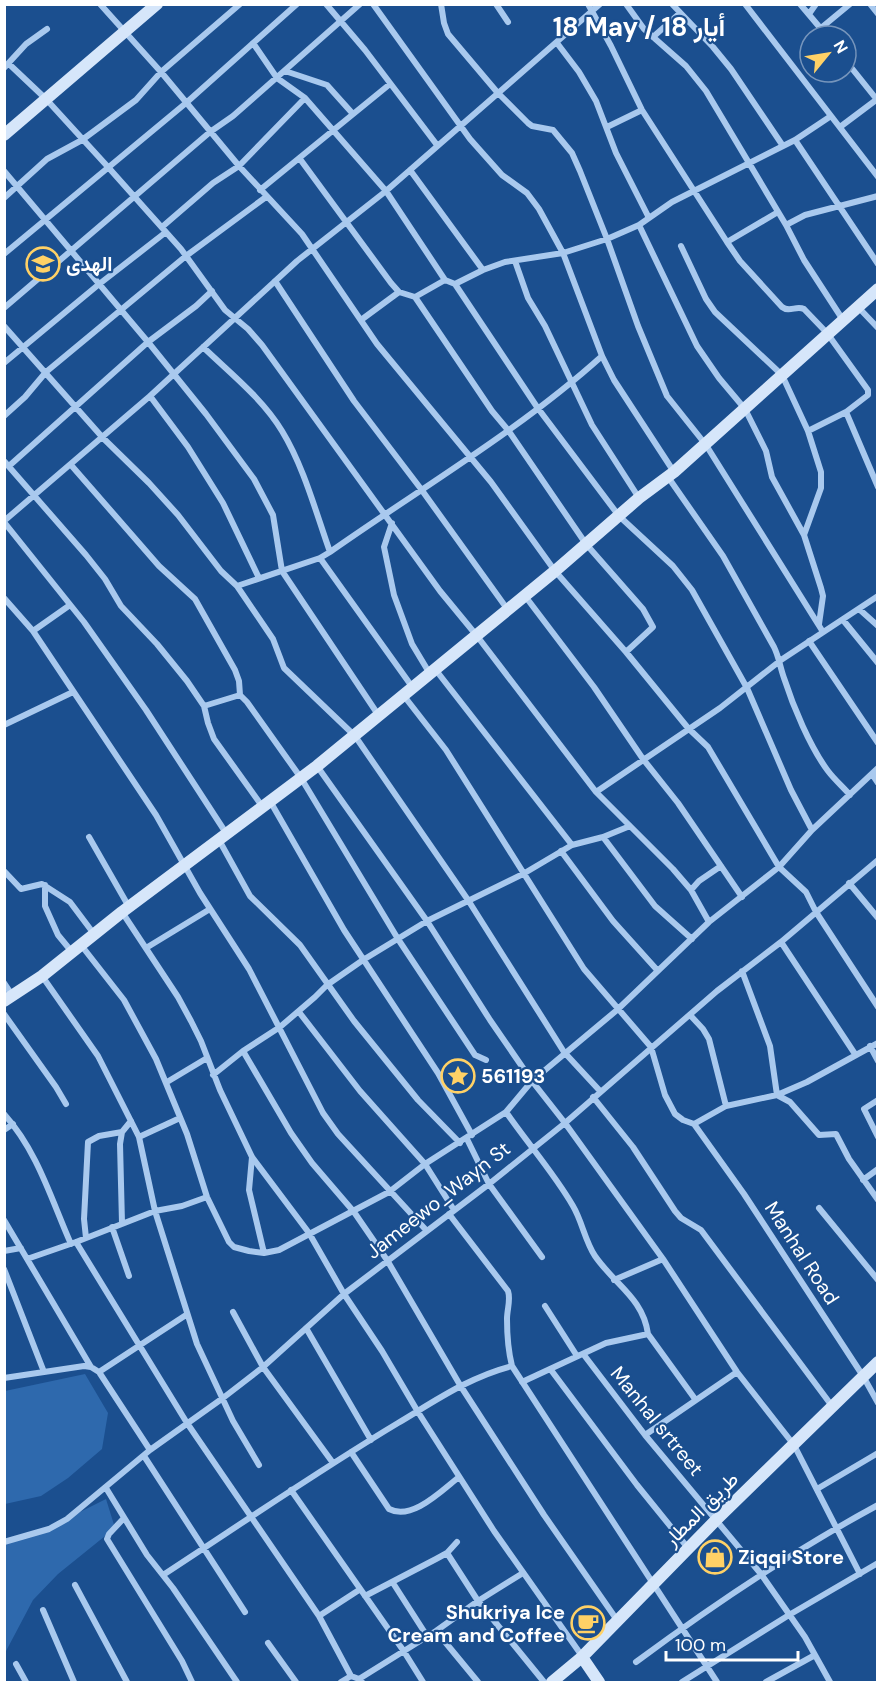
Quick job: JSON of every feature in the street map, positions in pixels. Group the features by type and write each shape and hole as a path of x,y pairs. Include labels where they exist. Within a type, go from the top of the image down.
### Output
{"street":[{"path":"100,4 161,72 260,190 302,234 390,361 471,457 555,571 626,652 688,728 708,747 779,867 806,892 816,912 878,1007"},
{"path":"4,135 157,4"},
{"path":"4,198 47,159 82,140 142,94 161,72 240,4"},
{"path":"4,254 186,103 297,4"},
{"path":"326,4 437,146"},
{"path":"4,308 210,132 233,116 360,4"},
{"path":"374,4 459,125 502,175 520,187 533,200 564,253 602,356 618,388 723,556 780,660 785,681 815,751 829,773 850,795"},
{"path":"441,4 448,34 497,92 532,126 553,130 564,141 580,171 607,239 660,383 675,408 705,445 823,632"},
{"path":"496,4 508,22"},
{"path":"588,4 642,110 740,261 782,307 789,310 800,307 804,309 827,333 868,390 868,395 846,412 808,431"},
{"path":"460,1143 418,1100 327,985 300,945 250,896 223,837 147,710 70,605 4,521 103,438 312,249 386,191 600,4"},
{"path":"626,4 644,29 692,73 706,92 786,225 804,260 843,320"},
{"path":"672,4 731,69 783,146"},
{"path":"745,4 878,177"},
{"path":"800,4 818,24"},
{"path":"809,14 816,4"},
{"path":"826,24 850,4"},
{"path":"870,4 878,14"},
{"path":"653,37 680,13"},
{"path":"47,29 26,44 7,66 46,99 164,230 225,310 248,329 262,345 440,591 596,792 691,890 710,922"},
{"path":"253,43 277,78 305,98 386,191 445,280 455,284 537,407 619,516 673,566 692,591 747,688 791,790 812,830"},
{"path":"556,43 571,60 589,88 621,164 649,218"},
{"path":"285,70 327,85 353,114"},
{"path":"840,127 877,100 858,75"},
{"path":"260,190 390,84"},
{"path":"4,363 164,230 213,183 239,166 305,98"},
{"path":"607,127 642,110"},
{"path":"455,284 497,264 564,253 607,239 639,225 672,202 795,140 831,116"},
{"path":"795,140 878,264"},
{"path":"300,159 399,292 415,297 586,544 643,609 653,627 626,652"},
{"path":"410,170 483,270"},
{"path":"4,171 206,414 254,478 273,515 282,571 379,716"},
{"path":"4,416 25,397 46,372 186,256 266,196"},
{"path":"786,225 805,215 878,196"},
{"path":"727,243 778,212"},
{"path":"639,225 697,346 718,378 745,409 766,451 772,477 804,535 823,596 819,625"},
{"path":"681,246 705,299 715,312 782,375 808,431 822,480 804,535"},
{"path":"515,261 528,298 545,326 592,425 639,498"},
{"path":"415,297 445,280"},
{"path":"275,282 354,401 508,610"},
{"path":"4,983 9,999 355,736 705,445 878,289"},
{"path":"212,291 196,306 147,342 77,407 7,464 86,555 105,579 121,606 157,644 204,706 214,739 266,803 363,960 438,1073 489,1184 542,1257"},
{"path":"361,320 399,292"},
{"path":"858,307 878,328"},
{"path":"4,326 103,438 178,515 221,571 237,586 273,639 285,668 355,736 468,900 564,1052 600,1091"},
{"path":"203,347 252,393 281,429 292,449 330,552"},
{"path":"237,586 320,558 330,552 471,457 572,383 602,356"},
{"path":"150,396 189,447 223,502 259,578"},
{"path":"846,412 868,469 878,487"},
{"path":"71,465 159,566 195,599 235,670 240,695 301,778 398,939 475,1055 486,1060"},
{"path":"392,523 384,547 394,595 412,644 572,845"},
{"path":"320,558 409,692 584,969 616,1010 651,1047"},
{"path":"525,596 594,687 643,759 678,803 742,897"},
{"path":"596,792 720,708 780,660 878,597"},
{"path":"4,598 33,631 156,815 210,909 249,969 323,1113 338,1134 389,1192 426,1230"},
{"path":"33,631 70,605"},
{"path":"859,609 878,627"},
{"path":"843,620 878,663"},
{"path":"809,641 878,743"},
{"path":"4,725 73,692"},
{"path":"204,706 240,695"},
{"path":"317,766 427,921 490,1020 532,1080 663,1258 737,1372 794,1445 860,1574"},
{"path":"45,885 45,906 58,935 76,949 124,1000 167,1082 207,1197 231,1246 264,1253 279,1250 389,1192 425,1164 506,1112 532,1080 616,1010 710,922 779,867 812,830 878,768"},
{"path":"872,774 878,783"},
{"path":"213,1075 299,1012 327,985 427,921 523,874 572,845 603,837 630,825"},
{"path":"89,837 146,948 178,997 201,1041 213,1075 252,1157 309,1233 344,1294 382,1351 459,1477 599,1683"},
{"path":"603,837 655,906 692,939"},
{"path":"561,851 613,921 658,971"},
{"name":"Jameewo_Wayn St","path":"4,1542 49,1529 67,1519 150,1450 263,1367 344,1294 565,1123 651,1047 742,971 781,942 877,860"},
{"path":"691,890 699,881 721,867"},
{"path":"4,871 21,890 39,884 45,885 70,902 94,934"},
{"path":"849,883 878,918"},
{"path":"146,948 210,909"},
{"path":"781,942 855,1054"},
{"path":"742,971 770,1046 777,1095"},
{"path":"42,976 98,1056 139,1137 155,1211 186,1315 223,1398 259,1465"},
{"path":"299,1012 360,1091 425,1164 452,1212 508,1291 510,1298 507,1316 507,1346 512,1366 717,1683"},
{"path":"4,1014 66,1104"},
{"path":"690,1015 709,1038 726,1106"},
{"path":"694,1124 726,1106 777,1095 807,1082 878,1043"},
{"path":"870,1046 878,1061"},
{"name":"Manhal Road","path":"651,1047 669,1104 675,1114 694,1124 744,1194 863,1376 878,1403"},
{"path":"243,1051 291,1133 312,1163 354,1212 387,1260 460,1385 544,1515 618,1621"},
{"path":"167,1082 207,1058"},
{"path":"777,1095 790,1102 819,1135 836,1134 863,1180 878,1200"},
{"path":"593,1096 633,1147 675,1211 681,1218 701,1230 832,1406"},
{"path":"878,1100 864,1109 878,1137"},
{"path":"506,1112 531,1149 546,1165 573,1206 594,1255 641,1308 646,1318 648,1334 695,1400"},
{"path":"4,1114 13,1124 45,1178 73,1243 187,1424 319,1616 351,1676 360,1681 403,1650 436,1631 523,1573"},
{"path":"139,1137 180,1118"},
{"path":"122,1223 122,1132 131,1121"},
{"path":"4,1130 13,1124"},
{"path":"86,1238 84,1220 88,1142 99,1136 122,1132"},
{"path":"252,1157 249,1190 264,1253"},
{"path":"863,1180 878,1169"},
{"path":"27,1259 155,1211 182,1206 207,1197"},
{"path":"819,1208 878,1280"},
{"path":"4,1220 91,1366 99,1372 150,1450"},
{"path":"112,1227 129,1276"},
{"path":"4,1251 21,1248"},
{"path":"614,1280 663,1258"},
{"path":"4,1269 44,1372"},
{"name":"Manhal srtreet","path":"545,1306 580,1355 761,1574 815,1655 830,1683"},
{"path":"233,1312 263,1367 333,1463"},
{"path":"99,1372 186,1315"},
{"path":"306,1328 371,1440"},
{"path":"522,1382 616,1340 648,1334"},
{"name":"طريق المطار","path":"552,1683 582,1657 654,1586 688,1548 878,1362"},
{"path":"4,1378 91,1366"},
{"path":"163,1575 249,1516 460,1385 512,1366"},
{"path":"551,1370 637,1485 688,1548"},
{"path":"645,1435 737,1372"},
{"path":"351,1452 389,1509 396,1513 405,1513 423,1504 459,1477"},
{"path":"817,1489 878,1453"},
{"path":"144,1455 244,1612"},
{"path":"106,1488 147,1555 237,1683"},
{"path":"291,1490 403,1650 423,1683"},
{"path":"636,1662 761,1574 837,1527 878,1505"},
{"path":"124,1518 107,1539 182,1660 192,1683"},
{"path":"365,1596 447,1553 457,1542"},
{"path":"447,1553 478,1601 544,1683"},
{"path":"682,1683 789,1615 878,1563"},
{"path":"393,1583 427,1636"},
{"path":"75,1585 127,1683"},
{"path":"319,1616 359,1590"},
{"path":"43,1610 58,1650 74,1683"},
{"path":"436,1631 478,1683"},
{"path":"268,1642 296,1683"},
{"path":"766,1683 815,1655"},
{"path":"16,1664 26,1683"},
{"path":"341,1683 351,1676"}],"shaded area":[{"path":"85,1374 108,1413 102,1449 68,1478 41,1496 5,1504 5,1391"},
{"path":"106,1499 115,1528 58,1574 33,1600 5,1653 5,1544 40,1532"}],"place":[{"name":"الهدى","path":"43,264"},
{"name":"561193","path":"458,1076"},
{"name":"Ziqqi Store","path":"715,1557"},
{"name":"Shukriya Ice Cream and Coffee","path":"588,1623"}],"district":[{"name":"18 May / 18 أيار","path":"639,27"}]}
